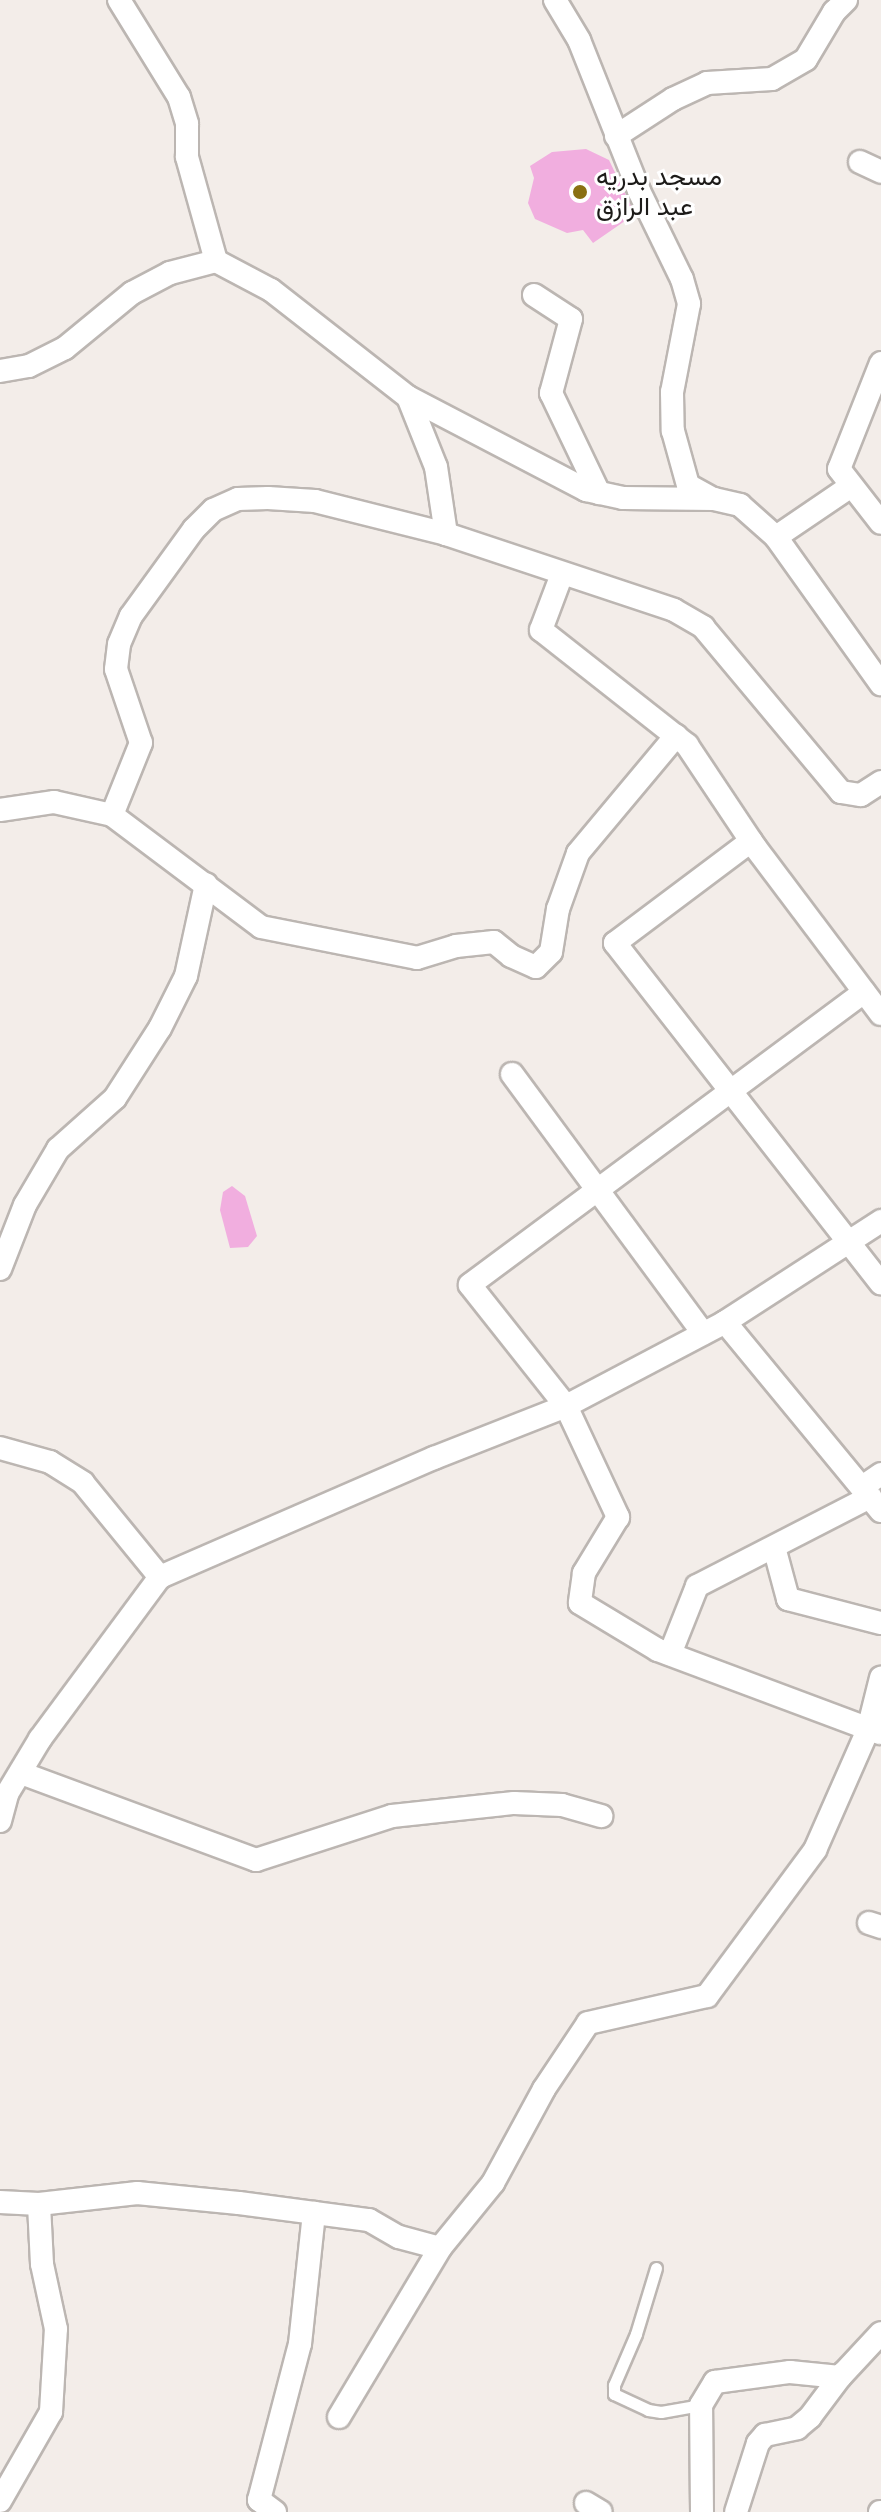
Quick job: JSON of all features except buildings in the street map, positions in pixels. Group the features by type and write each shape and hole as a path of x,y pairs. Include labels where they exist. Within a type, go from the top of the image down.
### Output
{"street":[{"path":"119,0 179,97 187,124 187,157 216,261"},
{"path":"555,0 579,40 616,136 682,279 689,304 672,392 673,431 688,485 714,499"},
{"path":"616,136 673,99 707,83 772,79 806,59 834,12 846,0"},
{"path":"860,162 881,172"},
{"path":"0,371 29,366 65,348 132,293 170,273 216,261 271,290 408,397 586,490 623,498 714,499 740,505 776,537 881,684"},
{"path":"534,295 571,319 551,393 599,493"},
{"path":"881,363 839,469 881,523"},
{"path":"408,397 436,467 446,534"},
{"path":"776,537 851,486"},
{"path":"112,815 141,743 126,690 116,669 119,644 131,616 194,529 213,510 238,499 315,501 446,534 674,610 703,627 841,792 861,795 881,782"},
{"path":"562,574 541,630 687,745 751,841 881,1014"},
{"path":"0,810 54,802 112,815 261,927 417,958 456,946 494,942 511,956 536,967 551,952 558,909 578,853 676,736"},
{"path":"751,841 615,943 881,1284"},
{"path":"0,1269 25,1205 58,1149 115,1098 160,1028 186,976 206,884"},
{"path":"864,992 470,1285 566,1406 618,1517 584,1573 580,1603 670,1654 875,1732"},
{"path":"512,1074 703,1333"},
{"path":"0,1821 3,1792 21,1773 40,1739 160,1577 434,1458 566,1406 725,1322 881,1221"},
{"path":"725,1322 871,1498"},
{"path":"0,1448 50,1462 83,1483 160,1577"},
{"path":"670,1654 697,1586 871,1498 881,1474"},
{"path":"774,1547 788,1599 881,1623"},
{"path":"339,2417 440,2248 493,2183 544,2089 588,2023 707,1996 815,1850 875,1732 881,1678"},
{"path":"21,1773 256,1860 392,1816 514,1803 562,1805 601,1816"},
{"path":"0,2202 39,2204 137,2193 369,2220 399,2237 440,2248"},
{"path":"0,2501 51,2412 56,2329 42,2264 39,2204"},
{"path":"275,2512 259,2500 300,2344 314,2213"},
{"path":"702,2512 701,2405 715,2382 790,2372 840,2377 877,2341"},
{"path":"736,2512 758,2443 765,2435 797,2428 810,2417 843,2373"}],"lane":[{"path":"656,2268 636,2334 614,2385 614,2394 648,2410 661,2412 701,2405"}],"place":[{"name":"مسجد بدريه عبد الرازق","path":"580,192"}]}
